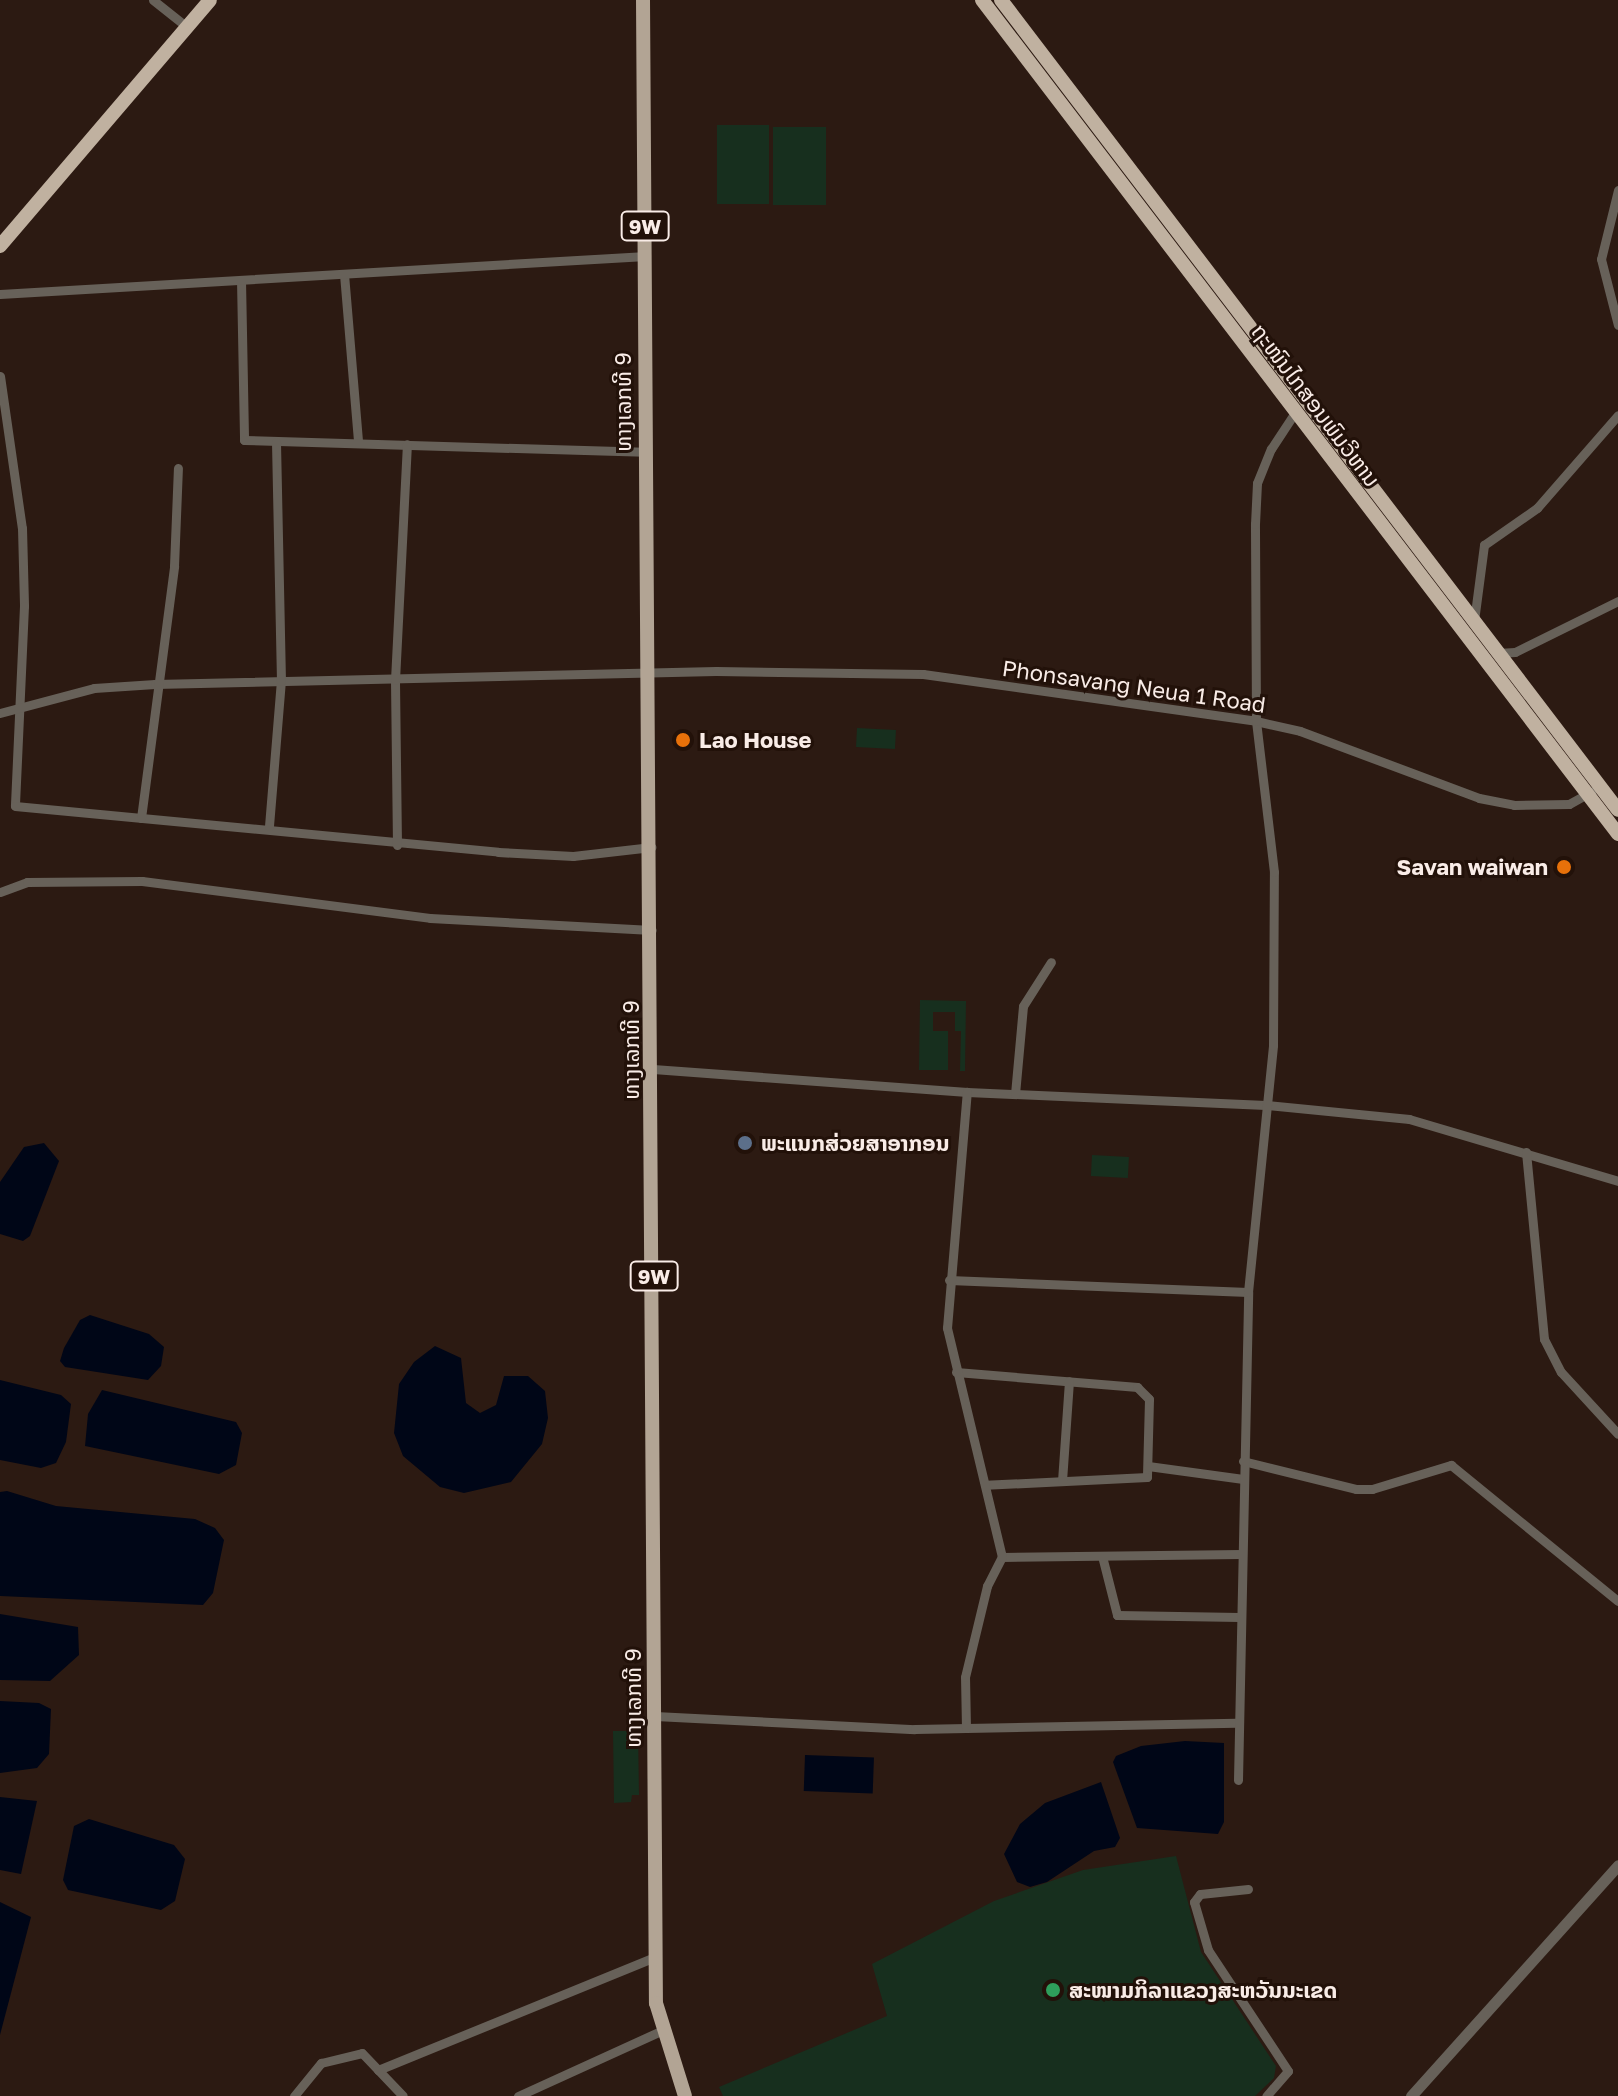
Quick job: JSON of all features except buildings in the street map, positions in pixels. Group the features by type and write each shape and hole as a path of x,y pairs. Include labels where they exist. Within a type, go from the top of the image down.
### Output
{"highway":[{"path":"0,246 210,0"},
{"name":"ຖະໜົນໄກສອນພົມວິຫານ","path":"982,0 1294,414 1593,790 1618,810"},
{"name":"ຖະໜົນໄກສອນພົມວິຫານ","path":"1001,0 1496,653 1593,790 1618,834"}],"main road":[{"name":"ທາງເລກທີ 9","path":"643,0 646,674 653,1069 655,1957 656,2003 685,2096"}],"street":[{"path":"153,0 187,27"},
{"path":"1618,190 1601,259 1618,325"},
{"path":"0,294 646,256"},
{"path":"344,274 358,442"},
{"path":"241,280 241,436 250,442 358,442 644,452"},
{"path":"0,376 22,528 24,606 16,708 15,806 269,826 397,845 573,856 651,847"},
{"path":"1238,1780 1236,1723 1248,1292 1273,1045 1274,872 1256,721 1252,643 1257,483 1271,449 1294,414"},
{"path":"1474,625 1484,545 1537,508 1618,415"},
{"path":"269,826 281,681 276,442"},
{"path":"397,845 395,680 407,444"},
{"path":"141,818 155,684 174,566 178,468"},
{"path":"1496,653 1515,652 1618,601"},
{"name":"Phonsavang Neua 1 Road","path":"0,713 94,688 155,684 646,674 923,674 1256,721 1300,731 1387,768 1479,798 1569,804 1593,790"},
{"path":"0,892 27,882 116,880 430,918 652,930"},
{"path":"1015,1094 1023,1006 1051,962"},
{"path":"653,1069 967,1092 1266,1105 1409,1119 1618,1181"},
{"path":"966,1728 965,1677 987,1586 1002,1557 947,1328 967,1092"},
{"path":"1526,1152 1544,1339 1561,1372 1618,1434"},
{"path":"949,1280 1248,1292"},
{"path":"956,1372 1137,1387 1149,1399 1147,1477 986,1485"},
{"path":"1062,1481 1069,1381"},
{"path":"1243,1461 1356,1489 1372,1489 1451,1465 1618,1601"},
{"path":"1148,1466 1243,1479"},
{"path":"1002,1557 1241,1554"},
{"path":"1102,1556 1117,1615 1239,1617"},
{"path":"655,1716 966,1728 1236,1723"},
{"path":"1411,2096 1618,1865"},
{"path":"1248,1889 1200,1894 1194,1902 1208,1950 1288,2071 1266,2096"},
{"path":"378,2070 655,1957"},
{"path":"518,2096 663,2030"},
{"path":"294,2096 326,2061 362,2053 403,2096"}],"green space":[{"path":"717,125 769,125 769,204 717,204"},
{"path":"773,127 826,127 826,205 773,205"},
{"path":"857,728 896,730 895,749 856,747"},
{"path":"920,1000 966,1001 965,1071 960,1071 961,1031 955,1031 955,1012 933,1012 933,1031 948,1031 948,1070 919,1070"},
{"path":"1092,1155 1129,1157 1128,1178 1091,1176"},
{"path":"613,1731 638,1731 639,1795 632,1795 631,1802 614,1803"},
{"name":"ສະໜາມກິລາແຂວງສະຫວັນນະເຂດ","path":"1176,1856 1201,1952 1276,2066 1274,2078 1255,2096 723,2096 719,2087 887,2016 872,1964 994,1901 1083,1870"}],"water":[{"path":"44,1143 59,1161 30,1236 23,1241 0,1234 0,1182 24,1147"},
{"path":"90,1315 149,1334 164,1347 161,1366 148,1380 65,1367 60,1361 64,1348 80,1320"},
{"path":"435,1346 461,1358 466,1403 480,1413 496,1405 504,1376 528,1376 545,1391 548,1418 542,1444 511,1482 464,1493 440,1487 403,1456 394,1433 399,1384 414,1362"},
{"path":"0,1380 61,1395 71,1404 66,1442 56,1463 41,1468 0,1460"},
{"path":"102,1390 236,1422 242,1433 236,1465 219,1474 85,1446 88,1414"},
{"path":"7,1491 56,1506 195,1519 215,1528 224,1540 213,1593 203,1605 0,1596 0,1492"},
{"path":"0,1614 78,1627 79,1655 50,1681 0,1680"},
{"path":"0,1701 39,1703 51,1709 49,1754 37,1768 0,1773"},
{"path":"1185,1741 1224,1743 1224,1822 1218,1834 1137,1828 1113,1762 1116,1756 1141,1746"},
{"path":"805,1755 874,1757 873,1793 804,1791"},
{"path":"1101,1782 1120,1838 1115,1847 1094,1851 1047,1882 1030,1887 1017,1882 1004,1854 1020,1824 1045,1803"},
{"path":"0,1797 37,1801 21,1874 0,1870"},
{"path":"89,1819 174,1845 185,1859 175,1901 161,1910 68,1890 63,1880 74,1826"},
{"path":"0,1902 31,1917 0,2035"}],"place":[{"name":"Lao House","path":"683,740"},
{"name":"Savan waiwan","path":"1564,867"},
{"name":"ພະແນກສ່ວຍສາອາກອນ","path":"745,1143"},
{"name":"ສະໜາມກິລາແຂວງສະຫວັນນະເຂດ","path":"1053,1990"}]}
